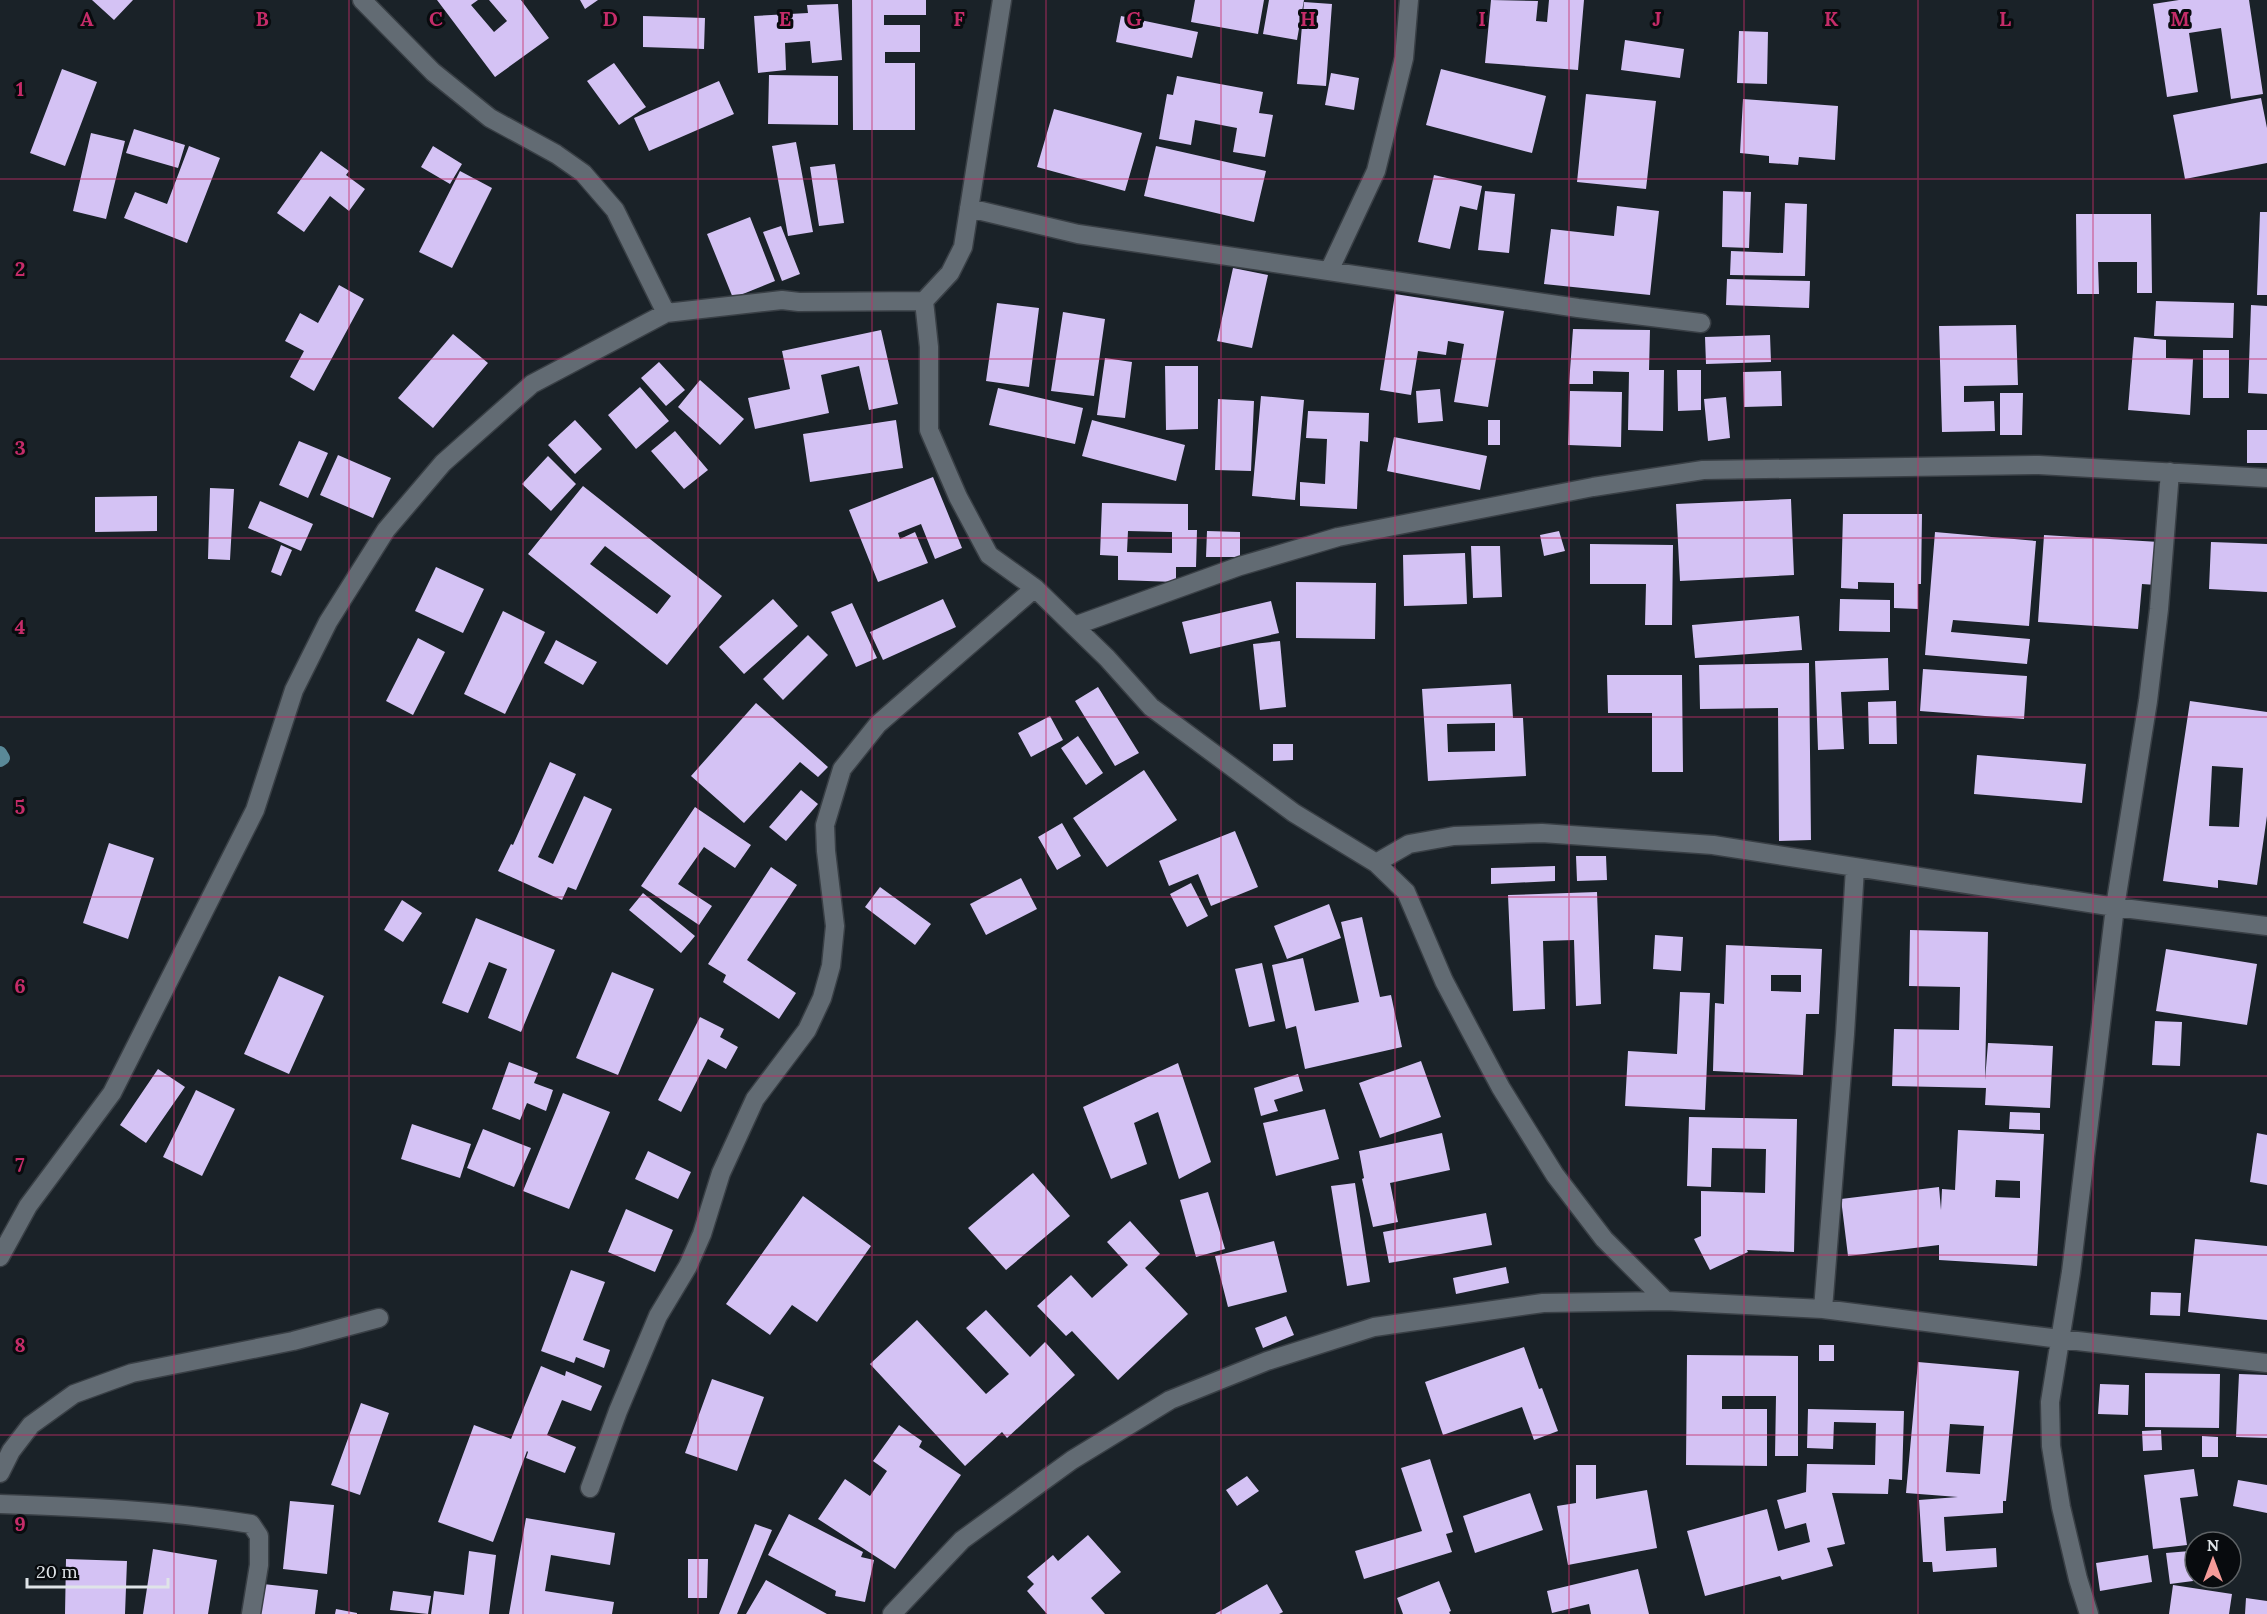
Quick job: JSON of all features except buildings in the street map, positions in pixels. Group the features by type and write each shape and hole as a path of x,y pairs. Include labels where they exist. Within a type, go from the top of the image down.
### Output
{"street":[{"path":"362,0 433,72 490,118 556,154 583,173 615,210 666,313"},
{"path":"0,1257 28,1206 111,1093 255,810 294,690 328,622 386,530 443,463 532,384 666,313 782,300 799,302 924,301 950,273 963,247 1002,0"},
{"path":"1329,271 1376,171 1404,58 1409,0"},
{"path":"969,208 1078,234 1578,308 1701,323"},
{"path":"924,301 929,347 929,430 958,497 989,555 1035,588 1107,658 1151,707 1188,737 1294,813 1376,863 1406,892 1444,981 1501,1088 1554,1175 1604,1239 1666,1301"},
{"path":"1074,626 1240,566 1338,537 1593,487 1703,470 2039,465 2267,478"},
{"path":"2089,1614 2061,1507 2050,1446 2050,1402 2071,1272 2115,907 2138,770 2157,632 2170,472"},
{"path":"590,1488 631,1379 658,1316 688,1266 702,1234 721,1173 755,1099 807,1030 822,998 831,966 835,926 825,825 842,770 878,724 1035,588"},
{"path":"1376,863 1409,844 1454,836 1542,833 1713,845 2115,907 2267,926"},
{"path":"1823,1309 1845,1034 1855,868"},
{"path":"892,1614 962,1540 1072,1460 1170,1400 1267,1361 1374,1327 1543,1303 1666,1301 1823,1309 2267,1363"},
{"path":"0,1473 11,1451 31,1425 74,1394 132,1373 293,1341 379,1318"},
{"path":"0,1504 128,1509 199,1515 251,1524 259,1536 259,1565 251,1614"}],"waterway":[{"path":"0,753 3,758 0,760"}]}
